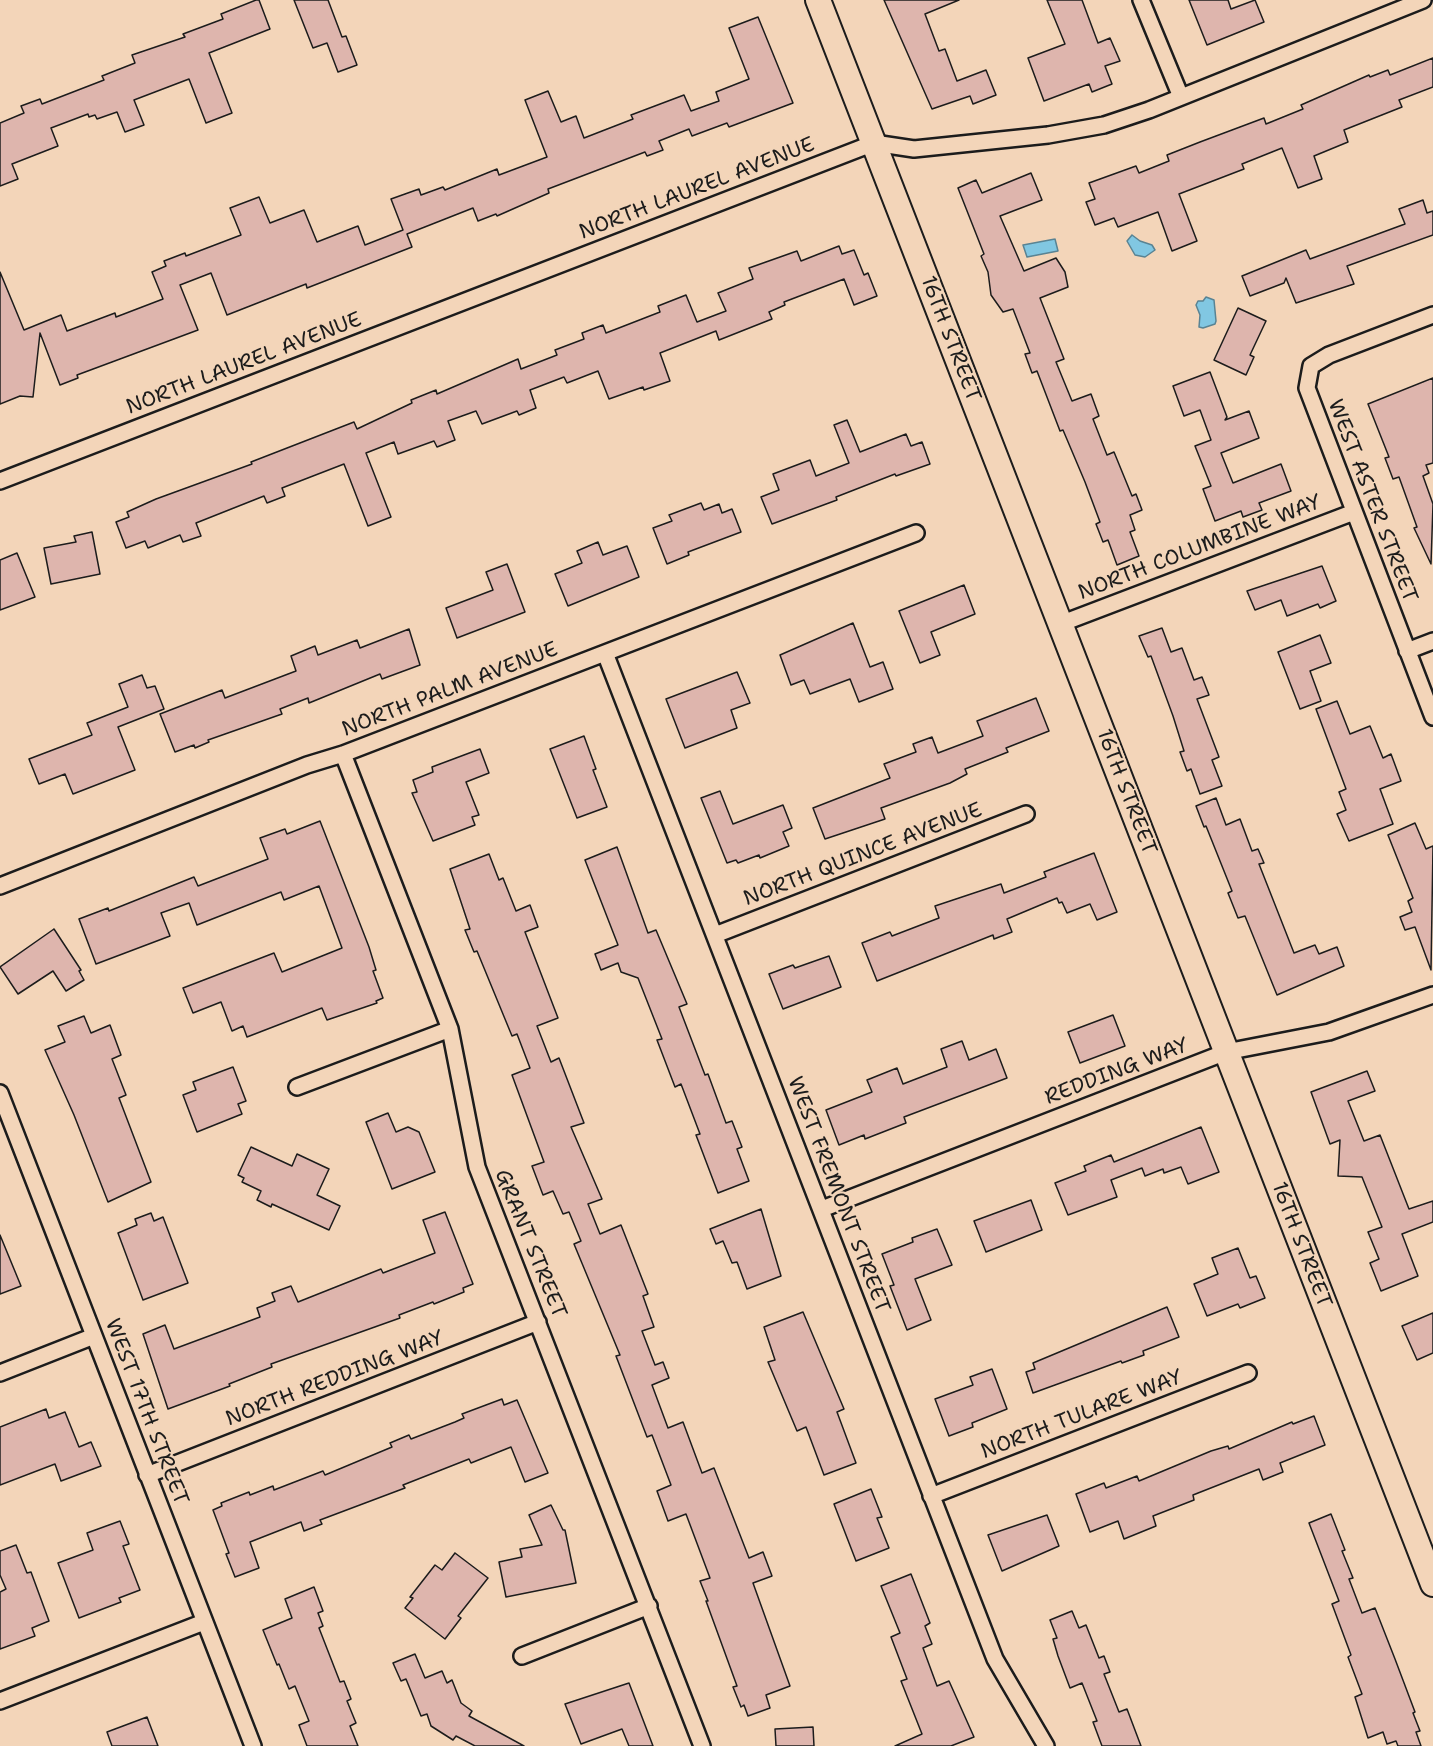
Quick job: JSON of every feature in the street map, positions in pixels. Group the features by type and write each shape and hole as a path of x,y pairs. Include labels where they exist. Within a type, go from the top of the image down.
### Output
{"main road":[{"name":"16TH STREET","path":"818,0 1433,1584"}],"street":[{"path":"1141,0 1181,97"},
{"name":"NORTH LAUREL AVENUE","path":"0,481 874,143 914,149 1048,135 1104,125 1181,97 1420,1"},
{"name":"WEST ASTER STREET","path":"1433,315 1329,355 1311,366 1307,388 1433,717"},
{"name":"NORTH COLUMBINE WAY","path":"1060,624 1354,512"},
{"name":"NORTH PALM AVENUE","path":"0,886 307,765 343,754 916,533"},
{"path":"1407,651 1433,641"},
{"name":"WEST FREMONT STREET","path":"605,653 995,1659 1046,1746"},
{"name":"GRANT STREET","path":"343,754 450,1029 477,1167 702,1744"},
{"name":"NORTH QUINCE AVENUE","path":"715,935 1026,814"},
{"name":"REDDING WAY","path":"822,1209 1226,1052 1329,1032 1433,995"},
{"path":"297,1087 450,1029"},
{"name":"WEST 17TH STREET","path":"0,1093 253,1746"},
{"name":"NORTH REDDING WAY","path":"147,1475 538,1322"},
{"path":"0,1373 94,1336"},
{"name":"NORTH TULARE WAY","path":"931,1496 1248,1372"},
{"path":"522,1656 649,1606"},
{"path":"0,1701 204,1622"}],"water":[{"path":"1132,235 1152,245 1155,250 1145,257 1135,255 1127,241"},
{"path":"1055,239 1058,251 1027,257 1023,245"},
{"path":"1206,297 1214,300 1216,321 1215,324 1203,328 1199,327 1200,315 1196,305 1198,301 1203,301"}],"building":[{"path":"259,0 270,29 209,53 232,113 206,123 189,79 134,100 144,125 125,132 117,112 97,119 95,115 89,117 88,114 51,128 58,146 12,164 18,179 0,186 0,123 24,113 21,106 40,99 42,104 104,80 102,76 135,63 132,55 185,37 183,34 223,19 221,14"},
{"path":"294,0 328,0 342,37 346,36 357,65 338,72 327,43 313,48"},
{"path":"884,0 959,0 925,14 939,51 945,49 957,81 986,70 996,95 973,104 970,96 932,109"},
{"path":"1047,0 1082,0 1098,43 1110,38 1120,61 1105,66 1112,84 1092,92 1089,84 1044,101 1028,58 1065,44"},
{"path":"1189,0 1228,0 1231,9 1255,0 1264,22 1207,45"},
{"path":"758,17 793,103 729,127 727,123 692,136 689,129 659,141 663,150 647,156 645,152 548,189 549,193 497,216 496,214 478,221 473,208 407,234 412,247 307,288 306,284 227,315 211,273 180,285 198,330 77,375 78,378 60,385 40,333 33,397 20,396 0,404 0,272 24,330 61,315 67,331 115,313 116,317 163,299 152,272 166,266 164,261 185,253 186,256 241,235 230,208 259,197 270,223 304,210 317,242 358,226 365,245 403,230 391,199 419,189 421,195 443,187 445,190 497,169 499,175 547,157 525,100 548,91 561,122 576,116 584,138 633,119 631,115 684,95 691,111 719,101 716,92 749,79 729,28"},
{"path":"1433,58 1433,87 1399,100 1402,107 1344,130 1348,142 1314,156 1322,179 1298,188 1282,148 1242,164 1244,169 1179,194 1197,241 1172,251 1158,212 1118,227 1114,218 1095,225 1086,202 1095,199 1089,183 1136,166 1139,173 1169,161 1167,155 1264,118 1266,124 1303,109 1301,105 1369,75 1370,77 1388,70 1390,75"},
{"path":"1031,173 1042,200 1000,216 1024,271 1056,258 1065,272 1068,287 1040,298 1064,359 1056,362 1072,401 1091,394 1099,416 1093,419 1107,455 1114,452 1132,496 1136,494 1142,510 1130,515 1135,530 1130,532 1139,556 1117,565 1108,540 1103,542 1096,524 1100,522 1085,482 1063,430 1060,431 1037,371 1032,373 1025,354 1030,353 1013,309 1003,312 991,295 988,272 981,256 984,254 958,188 976,180 982,193"},
{"path":"1423,200 1427,213 1433,211 1433,235 1347,266 1354,284 1296,303 1286,278 1284,283 1250,296 1242,276 1306,250 1310,259 1405,224 1399,209"},
{"path":"839,246 842,254 854,250 864,275 868,273 877,296 854,305 844,279 784,302 785,305 769,312 772,319 719,340 716,331 660,353 670,381 644,390 643,387 609,399 598,371 567,383 564,377 530,390 536,408 519,415 517,411 482,424 476,411 448,421 455,440 437,447 434,441 398,454 394,442 366,453 391,517 368,526 344,464 282,488 285,496 267,503 264,496 196,523 201,536 183,542 180,535 148,548 145,541 126,548 116,522 129,517 127,512 156,499 252,464 251,462 354,422 357,429 412,403 411,400 436,390 437,394 518,359 521,369 557,355 555,350 584,339 582,333 603,325 606,333 660,312 658,306 686,295 697,322 726,311 718,293 753,279 749,268 797,251 801,261"},
{"path":"1238,308 1266,321 1250,355 1254,357 1246,375 1214,360"},
{"path":"1210,372 1227,417 1225,420 1249,411 1259,438 1221,453 1233,483 1281,464 1291,491 1259,503 1262,510 1243,517 1241,511 1215,521 1203,489 1211,486 1195,446 1211,440 1200,410 1184,416 1173,386"},
{"path":"1433,378 1433,463 1426,465 1429,473 1423,476 1433,504 1431,564 1414,528 1417,527 1399,477 1393,479 1385,458 1389,457 1368,404"},
{"path":"847,420 860,452 906,434 911,446 922,442 930,464 896,476 895,474 836,497 837,500 772,524 761,497 779,490 773,474 810,460 816,476 849,463 834,425"},
{"path":"701,503 704,510 719,504 722,513 732,509 741,532 688,552 689,555 667,564 653,528 672,521 669,515"},
{"path":"92,532 100,574 51,584 44,548 76,542 74,536"},
{"path":"598,542 603,555 627,546 639,577 568,606 555,574 582,563 577,551"},
{"path":"17,553 35,597 0,610 0,560"},
{"path":"507,564 525,612 457,638 446,608 493,590 486,572"},
{"path":"1322,566 1336,601 1320,608 1318,604 1287,616 1281,600 1255,610 1247,591"},
{"path":"964,585 975,614 931,632 940,655 920,663 899,611"},
{"path":"853,623 870,667 883,662 893,689 859,702 850,679 810,694 804,680 791,685 780,655"},
{"path":"1162,628 1171,652 1182,648 1194,680 1202,677 1209,695 1197,699 1219,757 1212,760 1222,786 1200,794 1191,769 1187,771 1180,752 1184,751 1151,656 1148,657 1139,636"},
{"path":"409,629 420,665 382,679 380,674 309,703 308,698 280,709 282,714 208,740 209,742 195,748 194,745 175,752 160,714 222,690 225,698 296,671 291,656 315,646 318,655 357,640 360,648"},
{"path":"1320,635 1331,663 1310,671 1321,701 1300,709 1278,652"},
{"path":"737,672 750,703 731,710 737,728 685,748 666,699"},
{"path":"142,675 147,688 155,686 164,709 118,727 135,770 73,794 65,774 39,784 29,759 92,735 87,723 128,707 119,684"},
{"path":"1036,698 1049,731 1006,748 1008,752 965,769 967,774 950,783 881,808 885,819 825,839 813,808 890,778 884,764 916,752 913,744 932,737 938,753 983,736 977,721"},
{"path":"1337,701 1350,734 1370,726 1383,758 1391,754 1401,781 1380,789 1393,824 1349,841 1337,814 1346,810 1339,792 1346,789 1316,709"},
{"path":"584,736 596,769 593,770 607,807 577,818 550,749"},
{"path":"480,749 489,773 466,782 479,815 472,817 475,825 433,841 412,793 417,792 413,780 433,772 432,767"},
{"path":"720,791 733,824 783,805 792,828 783,832 789,846 760,858 759,855 738,863 736,860 727,863 701,798"},
{"path":"1216,798 1226,825 1240,819 1252,851 1258,849 1264,863 1259,864 1294,953 1315,945 1319,954 1337,947 1344,966 1277,995 1245,916 1238,918 1228,893 1232,891 1196,806"},
{"path":"320,821 369,947 376,970 373,971 383,998 376,1001 377,1003 327,1020 322,1008 247,1037 243,1026 232,1031 221,1002 193,1013 183,988 274,953 282,972 342,948 319,886 284,900 281,892 197,925 189,903 161,913 170,936 96,964 79,919 108,908 109,911 194,877 198,886 268,859 260,838 285,829 287,834"},
{"path":"1415,823 1426,849 1433,846 1431,970 1415,927 1405,930 1400,917 1412,912 1408,901 1413,898 1388,835"},
{"path":"617,847 648,933 656,930 687,1004 679,1007 705,1075 708,1074 726,1123 732,1121 742,1147 737,1149 749,1181 718,1193 696,1135 700,1134 681,1084 675,1087 657,1040 662,1039 638,978 621,972 618,963 601,970 595,954 618,945 585,860"},
{"path":"1094,853 1117,912 1097,920 1090,904 1067,913 1062,902 1059,903 1057,898 1007,919 1012,932 994,939 993,935 877,981 862,943 890,932 892,936 939,918 935,906 1001,884 1004,893 1046,877 1044,872"},
{"path":"489,854 499,880 503,878 516,911 530,905 538,927 525,932 558,1018 537,1026 551,1062 559,1058 584,1123 571,1127 602,1199 588,1204 600,1234 621,1225 648,1294 643,1296 654,1327 642,1331 655,1365 663,1362 669,1378 652,1385 668,1428 683,1422 702,1473 714,1468 749,1558 763,1552 772,1576 753,1583 790,1686 766,1695 770,1708 748,1716 744,1705 741,1707 733,1687 737,1686 706,1601 708,1601 700,1581 710,1578 686,1514 668,1521 657,1491 671,1485 652,1435 647,1437 616,1356 620,1355 574,1244 581,1241 569,1212 563,1214 553,1191 543,1195 532,1166 544,1162 512,1075 530,1068 517,1034 512,1036 477,951 474,952 465,930 470,929 450,869"},
{"path":"54,929 81,970 79,971 84,980 66,991 53,971 18,994 0,967"},
{"path":"829,956 841,987 783,1009 769,974"},
{"path":"1113,1015 1125,1046 1080,1063 1068,1032"},
{"path":"84,1016 91,1033 110,1025 121,1055 112,1059 126,1095 119,1098 151,1182 108,1202 74,1115 45,1050 65,1042 58,1026"},
{"path":"962,1041 969,1060 996,1049 1007,1078 904,1117 906,1123 865,1139 864,1135 839,1145 826,1110 872,1092 867,1080 897,1068 903,1084 947,1067 941,1049"},
{"path":"233,1067 246,1101 238,1104 242,1114 197,1132 183,1095 196,1090 193,1082"},
{"path":"1367,1071 1375,1091 1348,1101 1364,1141 1380,1135 1409,1209 1433,1201 1433,1222 1402,1234 1418,1276 1381,1291 1370,1263 1379,1259 1368,1232 1382,1227 1362,1177 1338,1176 1340,1140 1330,1144 1311,1092"},
{"path":"388,1113 396,1132 408,1127 419,1132 435,1172 392,1189 366,1122"},
{"path":"1201,1127 1219,1172 1188,1184 1181,1167 1164,1173 1163,1169 1145,1176 1142,1168 1111,1180 1117,1197 1068,1215 1055,1183 1086,1171 1084,1166 1111,1155 1114,1162"},
{"path":"251,1147 292,1166 297,1154 329,1169 317,1195 340,1206 329,1230 272,1204 271,1207 257,1200 261,1191 242,1182 244,1178 238,1175"},
{"path":"1031,1200 1042,1230 986,1252 974,1221"},
{"path":"761,1209 781,1276 747,1289 737,1262 732,1263 723,1241 716,1244 710,1229"},
{"path":"445,1212 473,1284 463,1288 464,1292 399,1315 400,1318 271,1364 272,1367 229,1384 230,1386 168,1409 143,1334 165,1325 174,1349 260,1317 257,1308 275,1301 272,1293 291,1286 298,1302 381,1269 383,1273 435,1253 423,1220"},
{"path":"151,1213 154,1221 163,1217 188,1283 143,1300 118,1233 137,1225 135,1219"},
{"path":"937,1229 952,1265 915,1279 931,1320 907,1330 890,1286 894,1285 882,1254 913,1242 912,1238"},
{"path":"0,1235 21,1286 0,1294"},
{"path":"1238,1248 1250,1278 1256,1276 1265,1298 1240,1308 1238,1304 1207,1316 1194,1284 1218,1274 1212,1258"},
{"path":"1167,1307 1179,1337 1143,1351 1144,1355 1033,1393 1026,1372 1035,1369 1033,1363"},
{"path":"803,1312 844,1409 837,1412 856,1463 824,1475 806,1427 797,1431 768,1362 775,1360 764,1327"},
{"path":"1433,1313 1433,1353 1417,1360 1402,1326"},
{"path":"992,1369 1007,1409 972,1423 973,1427 949,1436 935,1399 973,1385 970,1377"},
{"path":"502,1399 504,1405 517,1400 548,1473 525,1482 511,1447 471,1463 469,1459 403,1485 405,1488 320,1520 322,1524 304,1531 301,1522 250,1542 259,1568 235,1577 213,1510 222,1506 221,1503 273,1486 274,1490 323,1471 325,1475 392,1447 390,1443 409,1435 411,1439 455,1422 464,1418 462,1414"},
{"path":"46,1409 49,1418 65,1412 79,1447 91,1442 101,1466 61,1481 55,1464 0,1485 0,1427"},
{"path":"1314,1416 1325,1445 1280,1463 1283,1472 1263,1480 1259,1469 1193,1495 1194,1500 1153,1516 1156,1526 1124,1539 1118,1521 1090,1532 1076,1494 1104,1483 1106,1488 1137,1476 1139,1481 1211,1451 1228,1446 1229,1449 1292,1422 1293,1424"},
{"path":"871,1489 882,1517 877,1518 889,1548 856,1561 834,1504"},
{"path":"551,1505 565,1530 576,1583 506,1597 499,1562 522,1557 520,1549 542,1545 529,1515"},
{"path":"1331,1514 1345,1550 1342,1551 1353,1578 1349,1579 1362,1613 1375,1608 1395,1659 1415,1712 1413,1713 1420,1731 1416,1732 1421,1746 1398,1746 1396,1741 1387,1744 1383,1732 1368,1738 1355,1697 1362,1694 1348,1657 1351,1655 1332,1604 1339,1601 1309,1523"},
{"path":"1047,1515 1059,1546 1002,1571 988,1535"},
{"path":"120,1521 129,1544 123,1546 140,1590 119,1598 121,1602 79,1618 58,1563 93,1550 87,1533"},
{"path":"16,1545 27,1573 31,1572 49,1621 32,1628 35,1636 0,1649 0,1592 6,1589 0,1575 0,1551"},
{"path":"455,1553 488,1578 458,1616 461,1618 445,1639 405,1608 413,1598 410,1597 435,1565 442,1570"},
{"path":"911,1574 930,1623 925,1626 932,1644 923,1648 937,1686 949,1681 974,1737 951,1746 895,1746 922,1734 901,1681 907,1679 891,1637 900,1633 881,1586"},
{"path":"314,1587 323,1611 318,1613 323,1626 319,1628 340,1682 344,1681 351,1699 347,1701 356,1723 350,1726 358,1746 307,1746 299,1725 309,1721 295,1686 289,1689 263,1630 292,1618 285,1599"},
{"path":"1072,1611 1079,1628 1086,1625 1099,1658 1104,1656 1110,1672 1104,1674 1119,1712 1127,1709 1141,1746 1102,1746 1093,1722 1097,1721 1082,1683 1070,1688 1053,1639 1057,1638 1050,1620"},
{"path":"415,1654 425,1678 442,1671 447,1683 452,1680 461,1703 472,1711 469,1716 524,1746 475,1746 456,1736 453,1740 431,1726 427,1714 421,1716 406,1679 401,1681 393,1663"},
{"path":"629,1683 653,1746 629,1746 622,1729 581,1744 565,1704"},
{"path":"147,1717 158,1746 112,1746 107,1732"},
{"path":"813,1727 814,1746 776,1746 775,1729"}]}
